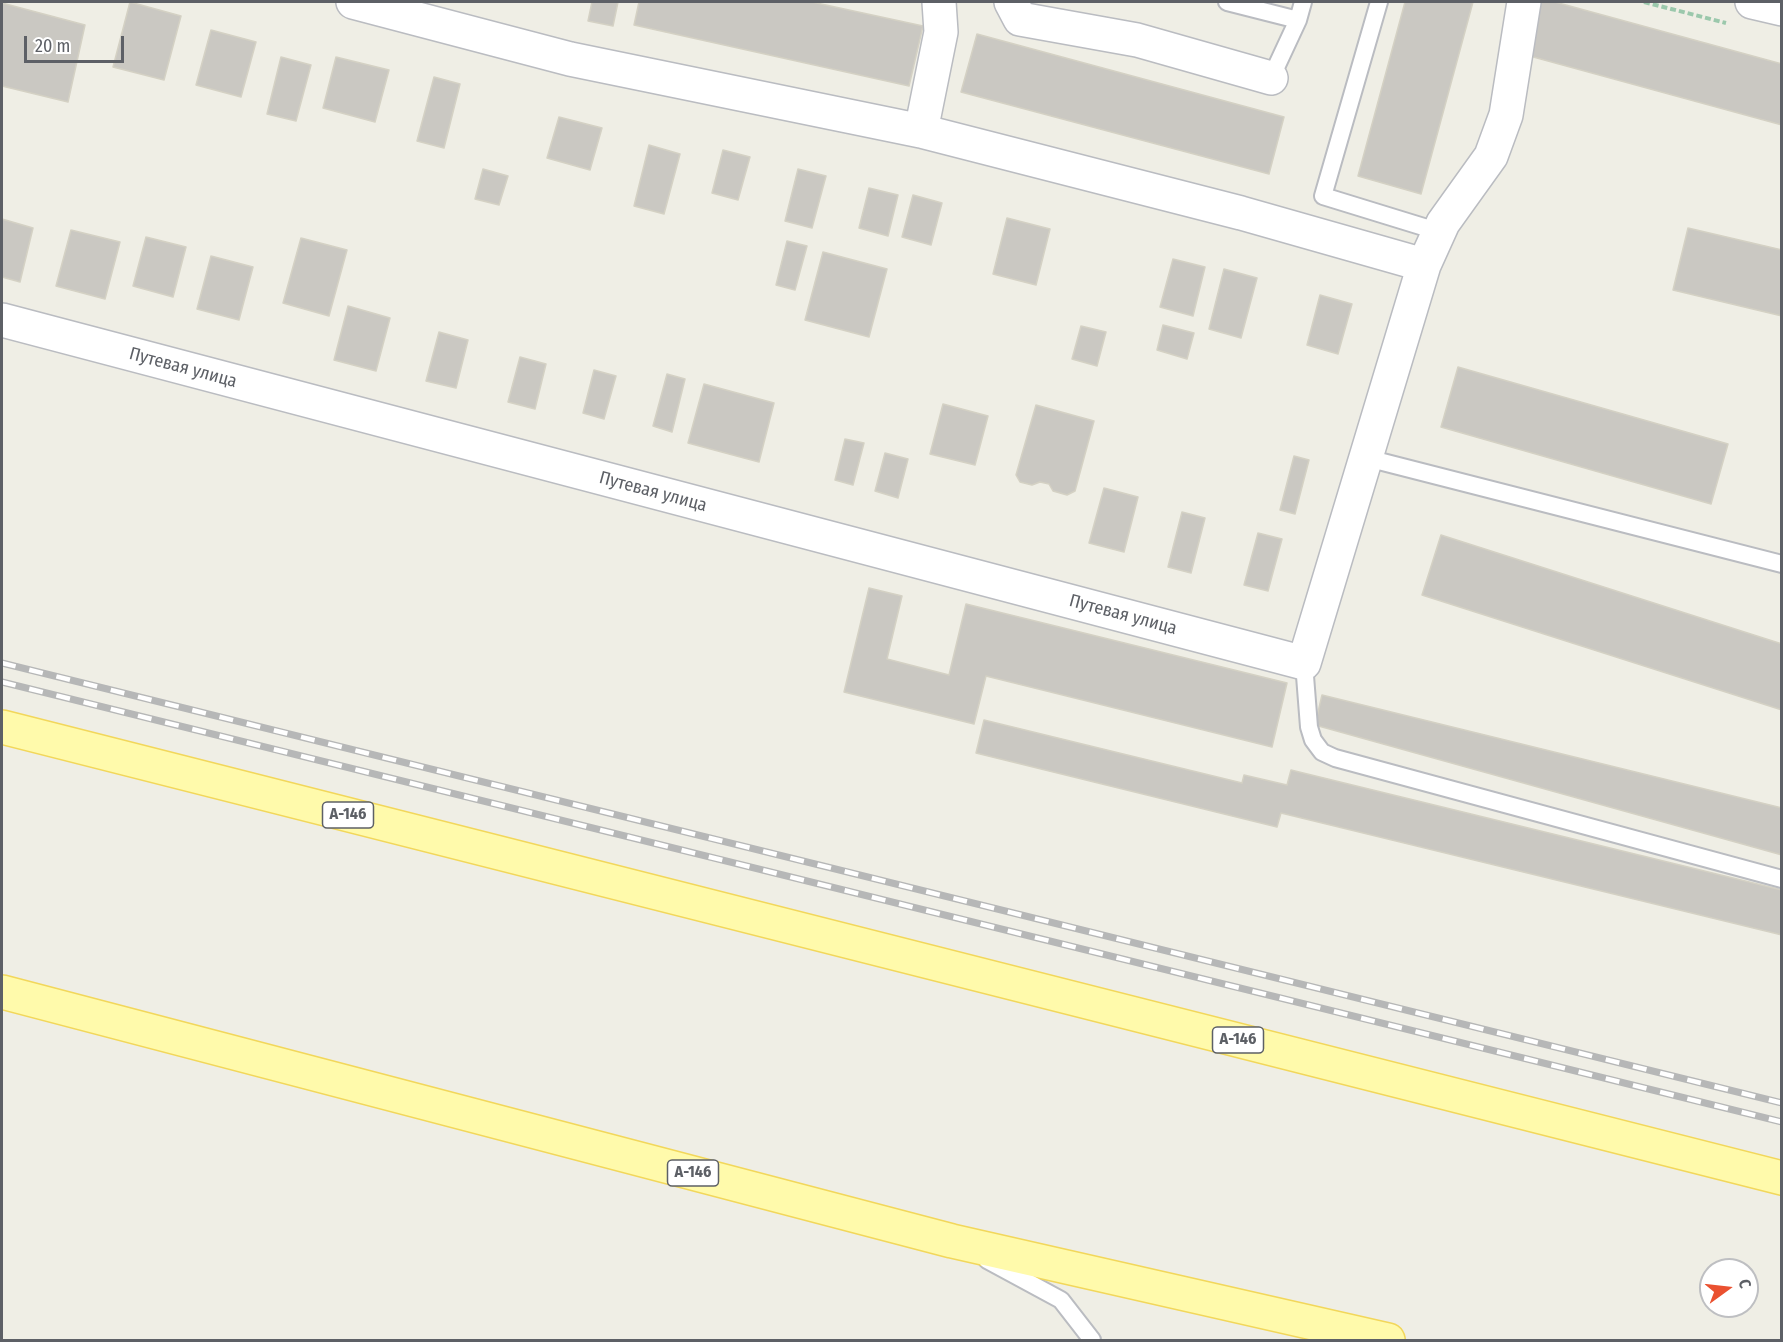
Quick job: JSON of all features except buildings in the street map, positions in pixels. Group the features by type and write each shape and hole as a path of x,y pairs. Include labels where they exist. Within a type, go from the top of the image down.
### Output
{"main road":[{"name":"А-146","path":"2,727 1782,1178"},
{"name":"А-146","path":"2,992 952,1241 1380,1339"}],"street":[{"path":"353,2 570,59 921,131 1241,213 1424,265"},
{"path":"921,131 941,32 939,2"},
{"path":"1011,2 1020,18 1137,40 1271,78"},
{"path":"1304,663 1424,265 1443,223 1491,156 1506,115 1524,2"},
{"path":"1744,13 1782,9"},
{"name":"Путевая улица","path":"2,320 1304,663"}],"lane":[{"path":"1227,2 1298,20"},
{"path":"1271,78 1298,20 1303,2"},
{"path":"1379,2 1323,196 1440,232"},
{"path":"1367,458 1782,564"},
{"path":"1304,663 1309,727 1313,740 1322,752 1335,758 1782,879"},
{"path":"952,1241 1060,1300 1092,1341"},
{"path":"1312,1341 1380,1339"}],"path":[{"path":"1644,2 1744,13"}],"railway":[{"path":"2,663 1782,1103"},
{"path":"2,682 1782,1122"}]}
